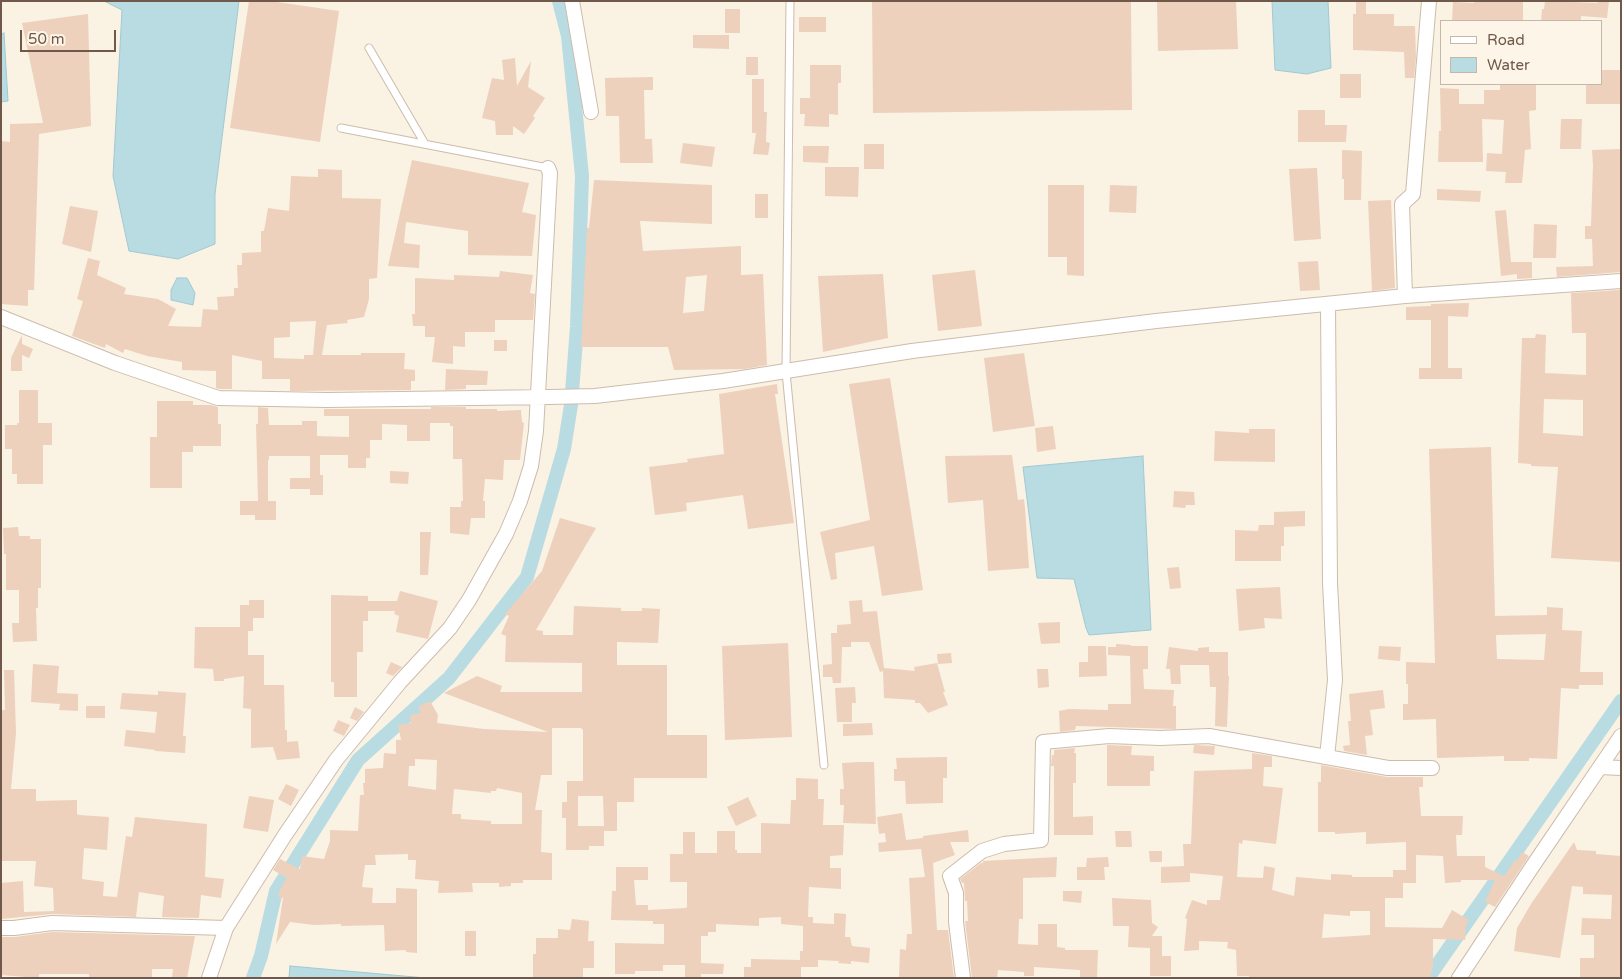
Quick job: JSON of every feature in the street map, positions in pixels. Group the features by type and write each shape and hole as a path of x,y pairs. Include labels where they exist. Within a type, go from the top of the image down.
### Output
{"street":[{"path":"572,1 591,112"},
{"path":"1405,296 1402,204 1413,194 1430,1"},
{"path":"209,978 226,928 285,835 336,760 400,682 450,628 469,600 506,534 520,501 531,466 544,397 550,172 548,168"},
{"path":"1,317 115,363 218,398 327,400 595,396 786,372 922,350 1156,321 1405,296 1621,281"},
{"path":"1327,757 1335,680 1330,583 1328,304"},
{"path":"963,978 956,922 956,893 950,876 982,851 1004,844 1041,840 1043,742 1109,736 1160,738 1209,736 1388,768 1432,768"},
{"path":"1460,978 1530,870 1621,736"},
{"path":"1600,767 1621,768"},
{"path":"1,928 52,923 226,928"}],"lane":[{"path":"790,1 786,372 824,765"},
{"path":"369,48 425,144"},
{"path":"341,128 548,168"}],"water":[{"path":"104,1 239,1 215,194 215,244 178,259 129,251 113,176 122,10"},
{"path":"1272,1 1328,1 1331,68 1307,74 1275,70"},
{"path":"4,33 8,101 1,102 1,34"},
{"path":"177,278 187,278 195,293 193,305 171,300 171,290"},
{"path":"1143,456 1151,630 1089,635 1074,579 1037,578 1023,467"},
{"path":"290,966 426,978 289,978"}],"building":[{"path":"249,1 270,1 339,11 320,142 230,128"},
{"path":"872,1 1131,1 1132,110 873,113"},
{"path":"1157,1 1236,1 1238,49 1158,51"},
{"path":"1356,1 1366,1 1366,14 1394,14 1394,26 1415,26 1416,57 1414,78 1405,78 1404,52 1353,50 1353,14 1356,14"},
{"path":"1474,1 1523,1 1523,20 1452,20 1453,2 1474,3"},
{"path":"1545,1 1597,3 1598,1 1609,1 1607,18 1581,16 1581,20 1541,20 1542,9 1544,9"},
{"path":"725,9 740,9 740,33 725,33"},
{"path":"88,14 91,126 39,134 34,290 28,290 28,306 1,304 1,141 10,142 10,124 43,123 22,23"},
{"path":"799,17 826,17 826,32 799,32"},
{"path":"693,35 729,35 729,49 693,48"},
{"path":"746,57 758,57 758,75 746,75"},
{"path":"515,58 517,86 531,61 528,87 545,98 524,134 513,126 513,135 496,135 495,121 482,118 492,78 504,80 502,60"},
{"path":"810,65 841,65 841,83 838,83 838,115 829,114 829,127 804,126 805,114 800,114 800,98 810,98"},
{"path":"1602,70 1621,70 1621,104 1586,104 1586,85 1602,85"},
{"path":"1340,74 1361,74 1361,98 1340,98"},
{"path":"653,77 653,90 644,90 645,139 652,139 653,163 620,163 619,116 606,116 605,78"},
{"path":"752,79 764,79 764,112 767,112 766,142 770,143 768,155 753,154 756,133 752,133"},
{"path":"1500,85 1536,85 1536,110 1529,111 1531,149 1525,150 1522,183 1505,183 1506,172 1486,171 1487,153 1502,154 1504,120 1482,119 1483,162 1438,162 1439,131 1441,131 1440,88 1459,89 1459,104 1484,104 1484,90 1500,90"},
{"path":"1298,110 1325,110 1325,125 1347,125 1346,142 1298,142"},
{"path":"1561,119 1582,119 1581,149 1560,149"},
{"path":"683,143 715,147 712,167 680,163"},
{"path":"864,144 884,144 884,169 864,169"},
{"path":"803,146 829,146 828,163 803,162"},
{"path":"1621,149 1621,272 1557,277 1556,267 1593,266 1592,239 1585,239 1585,226 1591,226 1592,150"},
{"path":"1342,150 1362,151 1361,200 1344,200"},
{"path":"412,160 529,183 522,212 536,215 532,256 468,255 468,231 406,222 404,243 420,245 419,268 388,266"},
{"path":"825,167 859,167 858,197 825,196"},
{"path":"1317,168 1321,239 1294,241 1289,169"},
{"path":"318,169 342,170 342,198 381,199 377,278 369,279 369,299 364,317 347,320 348,323 327,325 322,355 405,353 404,369 415,370 415,381 411,381 411,390 290,391 290,379 262,379 262,361 232,355 232,389 219,389 216,388 216,371 182,370 182,362 147,356 125,349 123,353 106,344 105,348 72,336 83,301 77,299 88,258 100,261 97,275 126,288 124,294 158,299 176,309 168,326 201,327 203,309 218,310 217,297 234,296 234,288 238,288 237,265 242,265 242,253 261,252 261,231 264,231 268,208 289,211 291,176 318,177","holes":["316,321 313,355 304,355 304,359 274,358 274,338 290,337 290,322"]},
{"path":"594,180 712,185 712,224 640,221 643,251 741,246 741,275 763,274 767,365 745,369 674,370 668,347 581,347 587,228 589,228","holes":["707,275 704,311 683,313 686,277"]},
{"path":"1048,185 1084,185 1084,276 1067,275 1067,257 1048,257"},
{"path":"1110,185 1137,186 1136,213 1109,212"},
{"path":"1437,189 1481,191 1480,202 1437,200"},
{"path":"755,194 768,194 768,218 755,218"},
{"path":"1391,200 1395,288 1372,291 1368,201"},
{"path":"70,206 98,211 91,252 62,244"},
{"path":"1506,210 1511,262 1532,262 1532,278 1517,279 1517,274 1501,276 1495,211"},
{"path":"1534,224 1557,225 1556,258 1533,258"},
{"path":"1318,261 1320,290 1300,291 1298,262"},
{"path":"975,270 982,326 938,331 932,275"},
{"path":"500,271 533,275 530,293 535,294 533,320 495,320 495,332 465,332 465,347 453,346 453,364 432,362 435,337 425,337 425,326 413,326 415,278 454,280 454,275 499,277"},
{"path":"883,274 888,338 823,352 818,276"},
{"path":"1621,290 1621,562 1551,558 1558,467 1531,466 1531,464 1518,463 1522,338 1535,338 1536,334 1546,335 1545,373 1586,375 1586,333 1572,333 1571,293","holes":["1544,399 1583,400 1583,436 1543,433"]},
{"path":"1469,303 1468,317 1448,316 1448,368 1462,368 1462,379 1419,379 1419,368 1431,368 1431,320 1406,320 1406,307"},
{"path":"22,335 22,344 33,349 29,358 22,355 22,371 11,371 11,358"},
{"path":"494,340 507,340 507,351 494,351"},
{"path":"1024,353 1035,426 993,432 984,358"},
{"path":"446,369 488,371 487,385 466,385 466,389 445,390"},
{"path":"890,378 923,590 882,596 874,546 835,553 837,579 831,580 820,532 870,520 849,384"},
{"path":"777,384 778,394 775,394 794,523 748,529 743,495 686,503 687,511 655,515 649,467 688,462 687,459 724,454 719,394"},
{"path":"19,390 38,390 38,423 52,423 52,445 43,445 43,484 17,484 17,474 12,474 12,449 5,449 5,425 17,425 19,423"},
{"path":"157,401 193,401 193,405 218,407 218,424 221,424 221,446 193,446 193,452 182,452 182,488 150,488 150,437 157,437"},
{"path":"258,407 268,408 269,425 302,425 302,421 317,421 317,436 349,437 349,416 324,416 324,409 431,409 431,407 466,407 466,409 497,409 497,411 521,410 522,422 524,423 520,460 504,460 503,480 485,479 483,501 485,501 485,518 471,518 469,535 450,533 450,507 461,507 461,501 463,501 462,459 453,459 453,426 450,426 450,423 430,423 430,441 407,441 407,425 382,424 382,440 370,440 370,458 366,458 366,468 348,468 348,455 320,455 323,495 310,495 310,489 290,489 290,478 310,478 310,456 269,456 268,501 276,501 276,520 255,520 255,515 240,515 240,501 258,501 256,424 258,424"},
{"path":"1053,426 1056,449 1037,452 1035,428"},
{"path":"1249,429 1275,429 1275,462 1214,461 1215,431 1249,433"},
{"path":"1491,447 1495,616 1547,615 1547,607 1563,608 1562,630 1582,631 1580,672 1603,672 1603,685 1579,685 1579,689 1561,688 1557,759 1529,758 1529,761 1504,761 1504,756 1437,758 1436,719 1403,720 1403,704 1408,704 1406,662 1435,663 1429,449","holes":["1546,634 1544,660 1497,659 1496,635"]},
{"path":"1012,455 1018,500 1024,499 1029,568 988,571 983,500 948,503 945,456"},
{"path":"390,471 409,472 408,484 390,483"},
{"path":"1174,491 1194,492 1195,505 1186,505 1185,508 1173,507"},
{"path":"1305,511 1305,526 1284,527 1284,546 1281,546 1281,561 1235,561 1235,530 1258,531 1259,525 1274,525 1274,512"},
{"path":"560,518 596,528 536,630 543,631 543,635 573,635 574,606 621,608 621,611 642,611 642,608 660,609 658,643 617,642 617,665 667,665 667,735 707,735 707,778 634,778 634,802 617,802 617,831 604,831 604,846 589,846 589,850 566,850 566,818 562,818 562,802 567,802 567,781 583,781 583,730 581,728 552,728 552,775 541,775 535,810 542,810 541,852 552,853 552,880 523,880 523,883 511,883 511,886 499,887 499,883 472,883 473,892 438,893 439,881 415,879 416,860 408,860 408,854 375,855 376,865 365,865 362,887 373,888 372,903 396,903 396,888 417,889 417,953 406,952 406,950 385,951 384,925 341,926 341,924 314,925 290,922 276,944 283,898 279,898 279,891 287,878 273,870 280,859 300,869 302,856 324,859 330,841 330,830 358,831 360,795 364,795 365,769 383,768 384,753 396,754 396,740 401,740 398,725 411,723 410,715 421,713 418,707 430,701 438,715 437,723 484,729 548,732 444,693 477,676 502,686 500,692 582,692 582,663 505,662 506,636 501,634 509,616 505,614 542,571","holes":["415,759 437,760 436,790 408,786 409,766 415,766","497,788 522,793 522,824 491,824 491,821 461,819 461,814 452,814 454,789 491,793 491,791 496,791","578,796 603,796 604,826 578,826"]},
{"path":"18,527 19,536 41,539 41,588 38,588 38,608 36,608 37,641 13,642 12,623 19,623 19,590 6,590 6,554 4,554 3,528"},
{"path":"420,532 431,532 428,575 420,575"},
{"path":"1179,567 1181,588 1170,589 1167,568"},
{"path":"1280,587 1282,619 1264,618 1265,628 1239,631 1236,589"},
{"path":"400,591 438,601 428,639 396,632 399,616 394,614 395,611 368,611 368,621 363,621 363,652 357,652 357,697 334,697 334,682 331,682 331,595 368,596 368,601 397,601"},
{"path":"249,600 264,600 264,618 253,618 253,631 248,631 248,655 264,655 264,685 284,685 287,742 298,741 300,758 277,760 273,747 251,748 251,709 243,708 244,676 224,679 224,681 214,681 213,669 194,668 195,627 240,627 240,605 249,605"},
{"path":"862,600 863,612 877,611 884,668 915,671 914,667 937,663 945,692 943,692 948,705 928,713 920,703 915,703 915,700 884,698 883,671 880,672 869,642 851,642 851,647 842,647 841,683 833,683 832,677 823,677 823,665 832,664 831,633 837,633 837,625 851,624 849,601"},
{"path":"1060,622 1060,643 1041,644 1038,623"},
{"path":"788,643 792,737 725,740 722,646"},
{"path":"1116,644 1148,646 1148,669 1143,669 1144,689 1174,690 1173,706 1176,706 1176,729 1076,726 1075,730 1060,732 1059,711 1069,709 1108,710 1108,704 1131,704 1130,656 1108,655 1108,647 1116,647"},
{"path":"1088,646 1106,646 1107,676 1079,677 1079,662 1088,662"},
{"path":"1379,646 1401,647 1400,661 1378,659"},
{"path":"1169,647 1198,651 1198,648 1209,647 1209,652 1228,652 1227,727 1215,726 1216,687 1210,687 1209,665 1180,665 1181,684 1171,684 1170,669 1166,669"},
{"path":"951,653 952,663 938,664 937,654"},
{"path":"391,662 402,667 393,676 386,673"},
{"path":"33,664 59,666 57,693 78,694 78,711 59,710 60,704 31,702"},
{"path":"1037,669 1048,669 1049,687 1038,688"},
{"path":"4,670 14,670 16,733 11,789 36,789 36,801 77,800 77,814 109,817 107,850 84,848 82,879 104,882 103,896 117,897 126,836 132,837 135,817 207,824 205,877 224,879 221,898 201,895 199,918 162,917 164,896 139,892 136,917 52,914 1,919 1,883 23,881 24,912 54,911 53,888 34,886 36,861 1,861 1,710 5,710"},
{"path":"855,687 856,703 852,703 852,722 837,722 835,688"},
{"path":"1383,690 1385,708 1370,710 1373,735 1365,736 1367,755 1344,751 1343,746 1350,745 1348,721 1351,721 1349,694"},
{"path":"158,691 186,693 183,736 186,736 185,753 124,746 126,730 155,733 157,712 120,709 122,693 158,695"},
{"path":"86,706 105,706 105,718 86,718"},
{"path":"355,707 364,712 357,721 350,718"},
{"path":"338,720 350,725 344,736 333,731"},
{"path":"872,723 873,735 843,736 843,724"},
{"path":"1107,745 1132,746 1131,755 1154,756 1154,771 1150,771 1150,786 1107,786"},
{"path":"1194,745 1215,746 1214,755 1193,753"},
{"path":"1075,748 1076,783 1073,783 1073,817 1093,816 1093,835 1054,835 1054,766 1051,766 1052,755 1054,755 1054,750"},
{"path":"1252,753 1272,756 1272,767 1264,767 1263,786 1283,788 1276,844 1243,840 1242,844 1239,843 1237,877 1263,878 1264,866 1275,868 1272,890 1294,896 1296,877 1331,880 1331,874 1352,875 1352,877 1393,877 1393,870 1406,870 1406,842 1366,844 1366,832 1335,834 1335,832 1318,832 1318,782 1321,782 1321,765 1387,777 1423,777 1423,787 1419,787 1421,816 1463,816 1462,835 1456,835 1457,856 1485,856 1485,867 1504,876 1522,852 1529,856 1495,907 1485,902 1495,880 1461,880 1461,882 1445,883 1443,856 1416,855 1416,883 1403,883 1403,898 1385,898 1385,927 1442,928 1452,910 1469,920 1466,926 1465,940 1433,939 1433,966 1430,978 1249,978 1249,976 1237,976 1236,950 1227,948 1228,942 1199,941 1199,950 1184,951 1187,919 1185,918 1192,900 1207,905 1207,900 1220,900 1223,876 1190,873 1190,882 1161,883 1161,867 1184,866 1183,844 1191,844 1194,771 1252,769","holes":["1350,911 1370,911 1370,935 1322,938 1324,914 1350,916"]},
{"path":"947,757 947,778 943,778 943,803 906,804 905,781 894,781 894,769 897,769 896,758"},
{"path":"874,762 876,824 843,823 844,805 840,805 840,789 844,789 842,763"},
{"path":"796,778 818,779 818,799 824,799 823,825 844,825 843,855 830,856 830,868 841,868 841,889 809,887 808,917 813,917 813,923 834,924 834,913 846,914 845,937 850,937 852,946 870,948 869,963 851,961 851,964 838,963 839,961 818,960 818,967 801,967 801,977 744,978 744,967 751,967 751,959 800,960 800,951 803,951 803,926 781,924 781,917 759,918 759,926 716,924 716,932 708,932 708,936 701,936 701,963 724,964 723,974 701,974 701,978 685,978 685,965 663,965 663,971 635,971 635,974 615,974 615,943 664,944 664,924 653,924 653,921 611,920 612,891 616,891 616,867 648,867 648,880 634,880 636,905 648,905 648,910 685,908 687,907 687,882 670,882 670,854 683,854 683,832 695,832 695,853 717,853 717,831 735,831 735,850 737,850 737,853 761,853 761,823 790,824 791,800 796,800"},
{"path":"286,784 299,790 291,806 278,799"},
{"path":"249,796 274,800 268,832 243,828"},
{"path":"748,797 757,816 736,826 727,807"},
{"path":"902,813 906,840 968,830 969,842 950,842 955,855 933,863 937,930 948,930 954,978 899,978 900,949 906,950 907,934 912,934 909,878 925,877 921,849 879,852 878,843 886,842 885,833 879,834 877,817"},
{"path":"1115,831 1131,831 1132,847 1116,847"},
{"path":"1574,842 1577,850 1596,851 1596,854 1621,856 1621,978 1580,978 1580,958 1594,958 1594,935 1581,935 1582,918 1611,919 1612,895 1583,894 1583,887 1572,886 1560,958 1514,951 1517,928 1531,904"},
{"path":"1149,851 1162,851 1162,862 1150,862"},
{"path":"1057,857 1056,877 1023,878 1023,919 1019,919 1018,944 1038,945 1038,924 1057,924 1057,947 1065,948 1065,950 1098,950 1097,978 1080,978 1080,970 1034,967 1034,976 1024,976 1024,972 998,970 997,978 972,978 965,921 968,921 967,901 965,901 964,883 960,879 983,863 983,861"},
{"path":"1108,857 1109,867 1104,867 1105,880 1077,880 1077,867 1086,867 1087,858"},
{"path":"1063,891 1082,891 1081,903 1063,901"},
{"path":"1112,898 1151,900 1152,923 1158,927 1152,936 1162,936 1162,956 1171,956 1171,976 1150,976 1150,948 1128,947 1129,926 1113,926"},
{"path":"572,919 589,921 588,941 594,941 594,968 583,968 583,978 533,978 533,954 536,954 536,938 558,938 558,929 570,930"},
{"path":"465,931 476,931 476,956 465,956"},
{"path":"52,932 195,936 187,978 172,978 173,969 152,969 152,978 89,978 89,974 39,974 39,978 1,975 1,937"}],"waterway":[{"path":"253,978 261,956 276,891 358,760 449,678 527,577 564,449 571,405 577,327 582,176 568,36 559,1"},
{"path":"1428,978 1621,701"}]}
